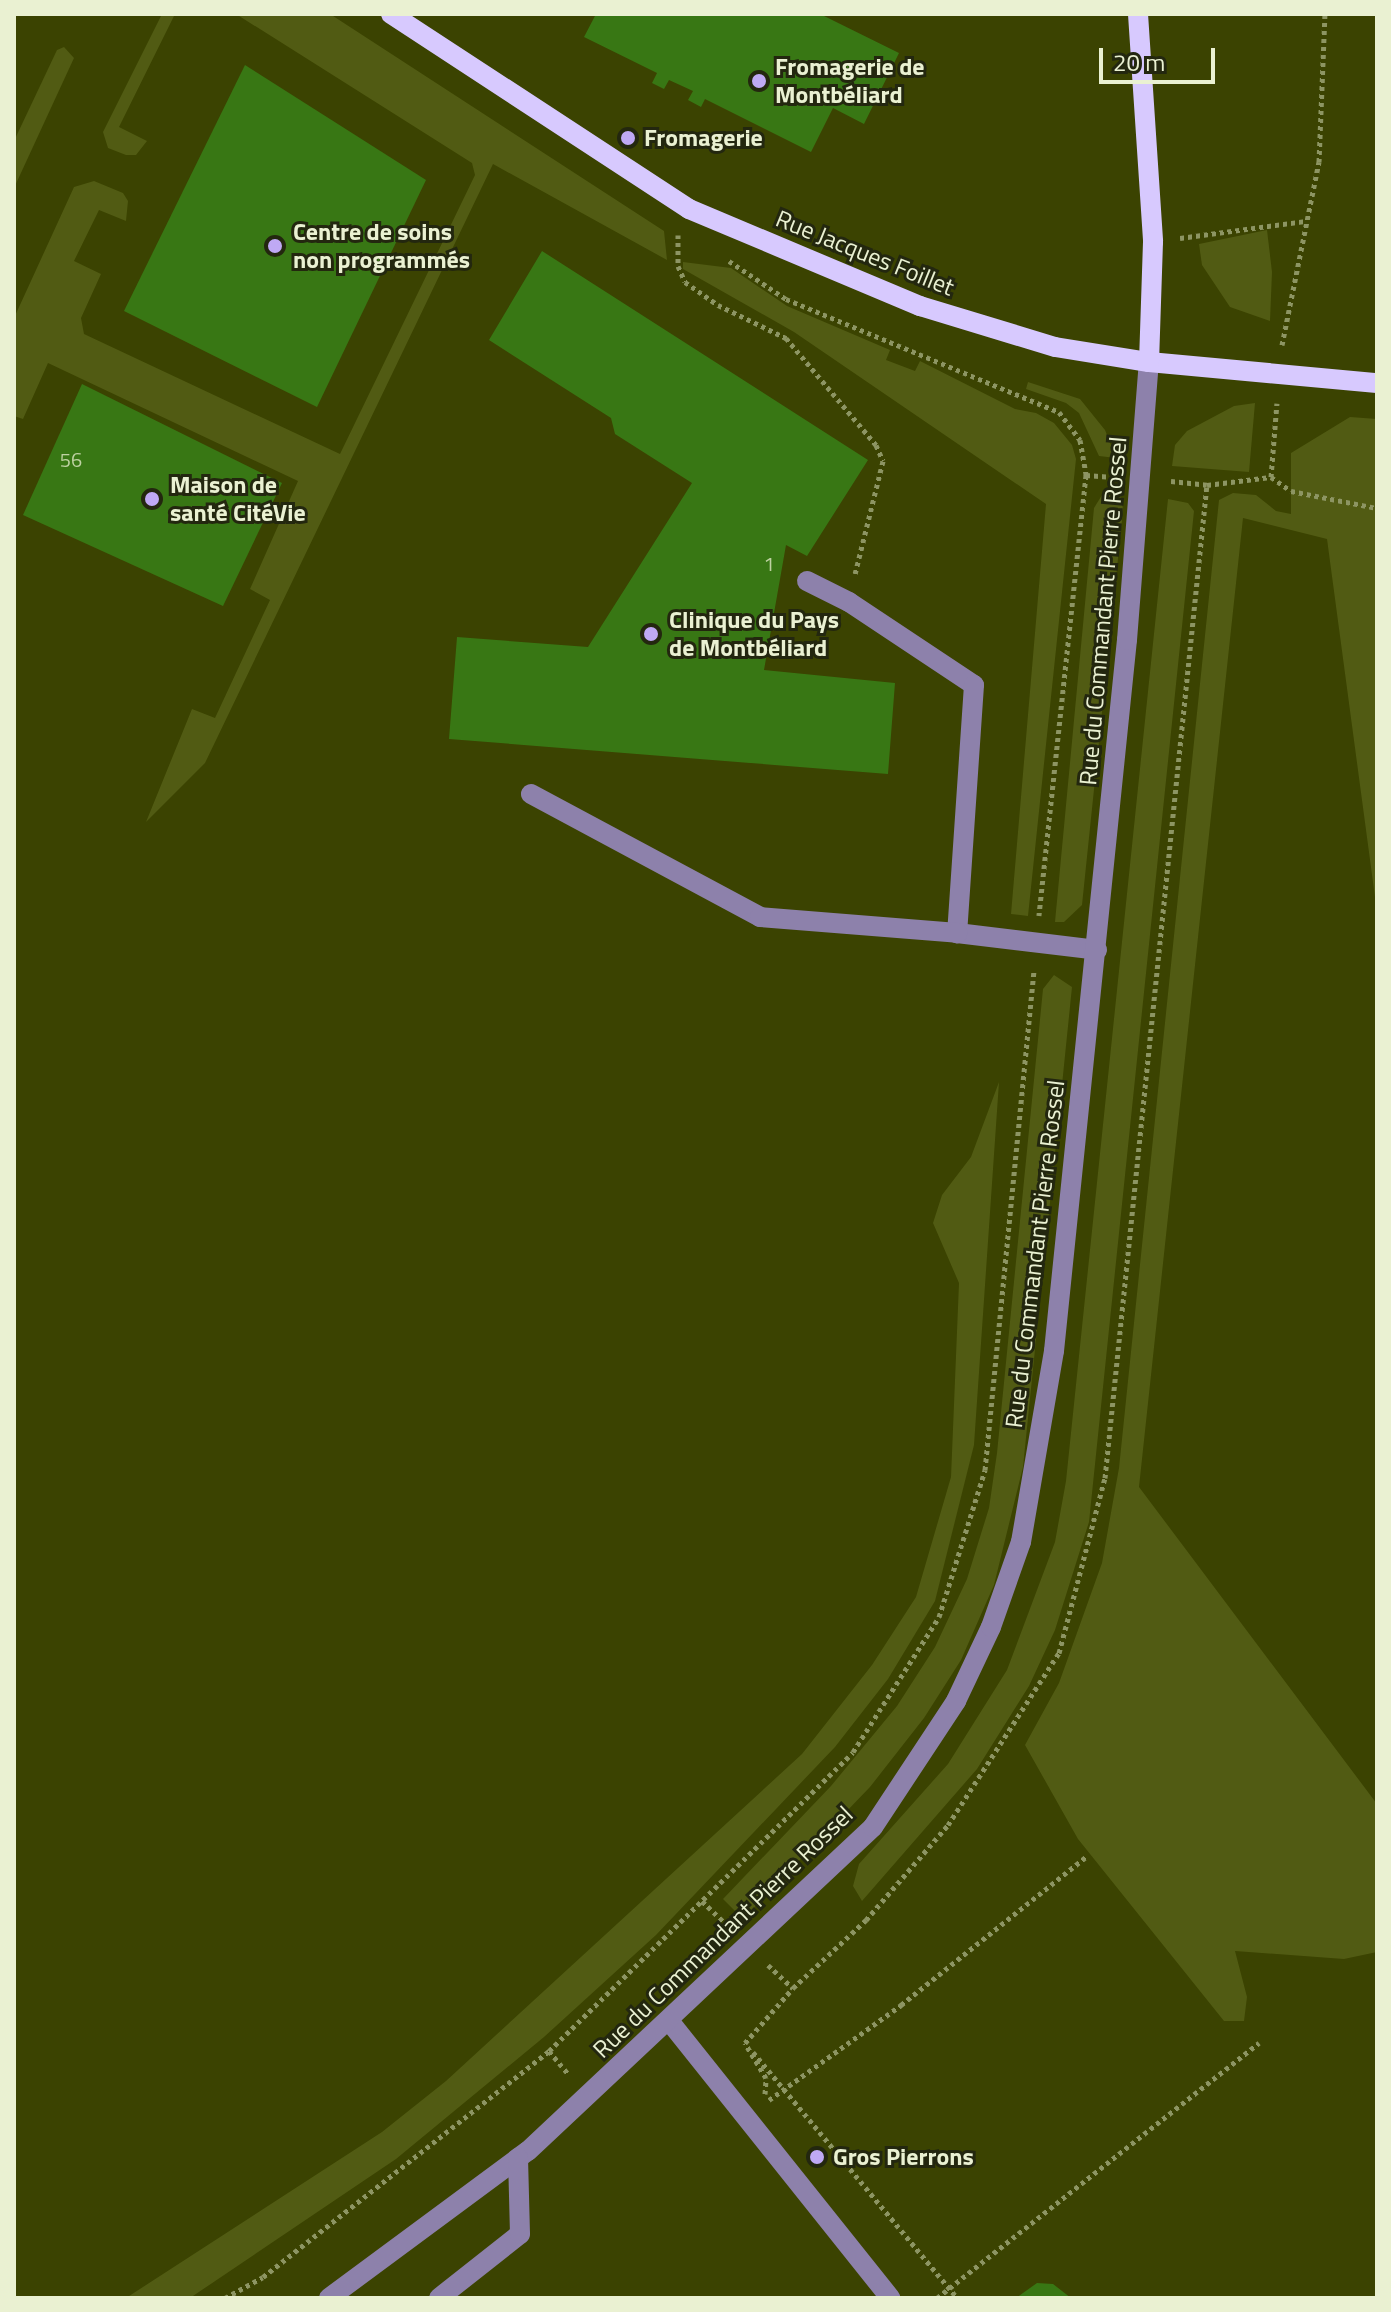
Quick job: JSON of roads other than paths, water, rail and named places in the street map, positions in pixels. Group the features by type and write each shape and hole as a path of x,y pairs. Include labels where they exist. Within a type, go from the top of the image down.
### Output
{"main road":[{"name":"Rue Jacques Foillet","path":"391,14 689,209 920,306 1055,347 1149,362 1377,383"},
{"path":"1138,14 1153,242 1149,362"}],"street":[{"name":"Rue du Commandant Pierre Rossel","path":"329,2298 518,2158 670,2022 873,1827 956,1701 991,1627 1021,1542 1054,1351 1097,950 1149,362"},
{"path":"807,581 849,602 974,685 957,933"},
{"path":"531,794 760,917 1037,940 1097,950"},
{"path":"670,2022 890,2298"},
{"path":"439,2298 520,2234 518,2158"}],"place":[{"name":"Fromagerie de Montbéliard","path":"759,81"},
{"name":"Fromagerie","path":"628,138"},
{"name":"Centre de soins non programmés","path":"275,246"},
{"name":"Maison de santé CitéVie","path":"152,499"},
{"name":"Clinique du Pays de Montbéliard","path":"651,634"},
{"name":"Gros Pierrons","path":"817,2157"}]}
